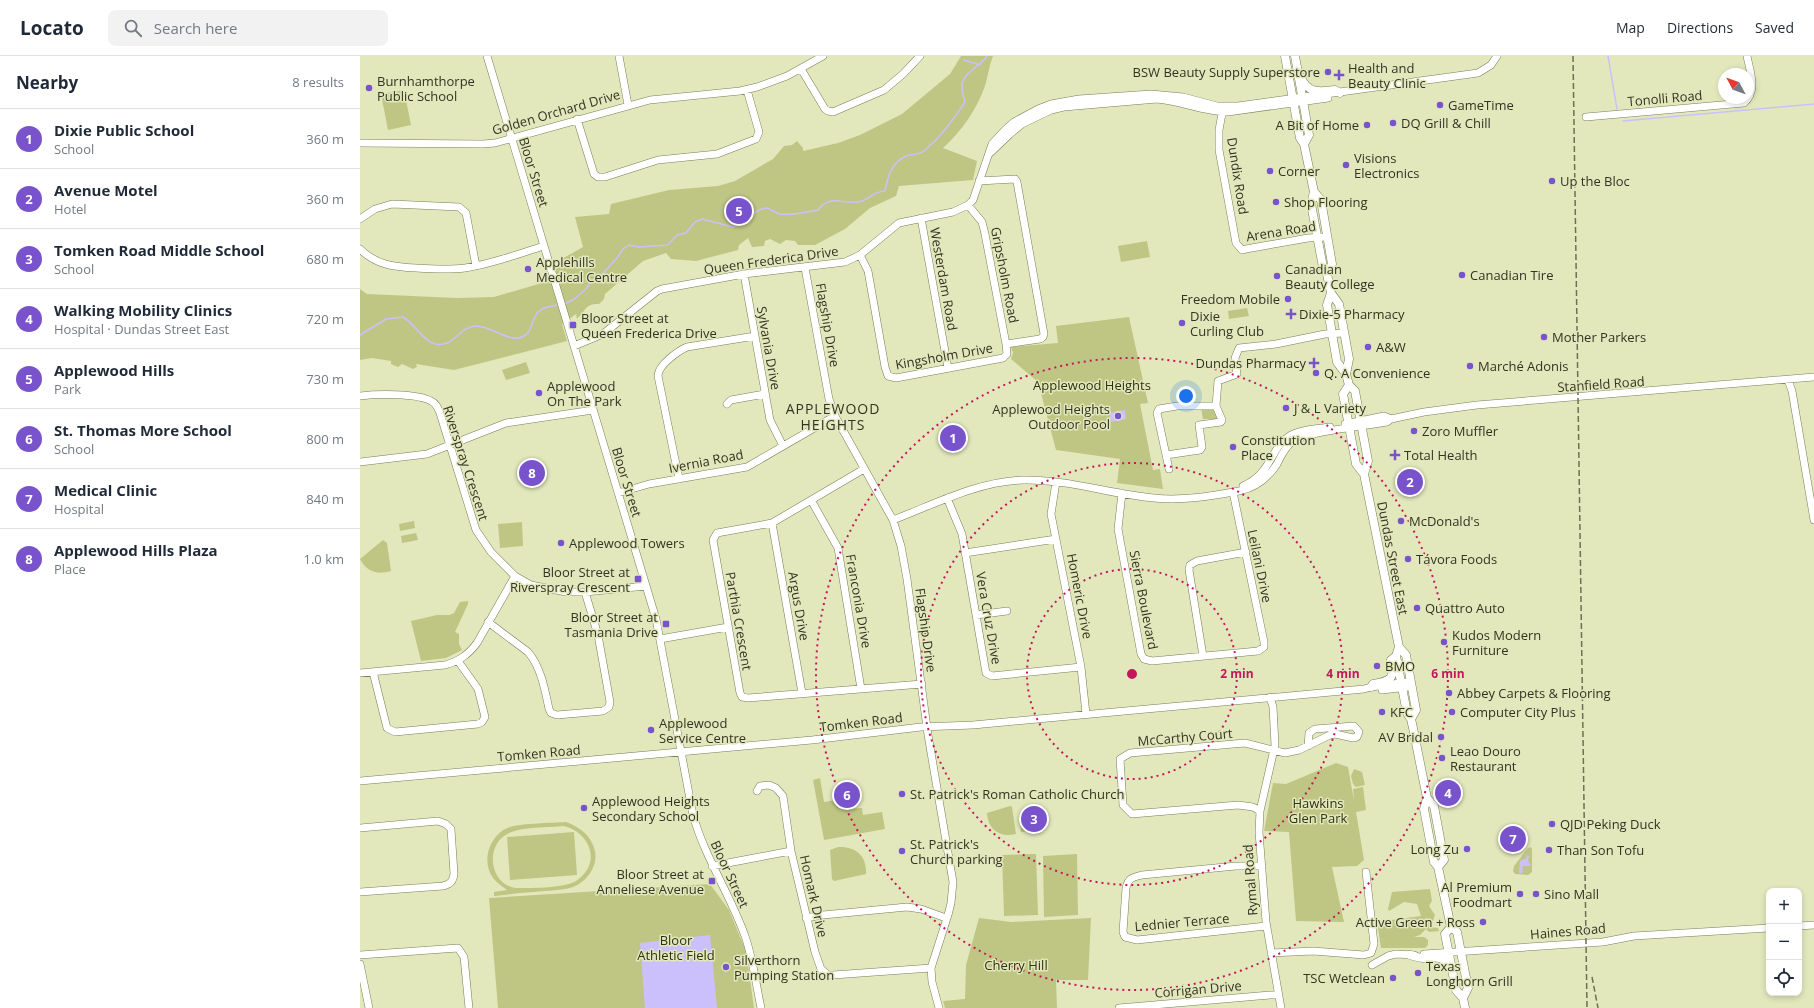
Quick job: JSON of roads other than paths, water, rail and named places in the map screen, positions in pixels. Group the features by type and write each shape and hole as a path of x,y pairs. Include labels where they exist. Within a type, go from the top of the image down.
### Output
{"main road":[{"name":"Dundas Street East","path":"1285,56 1300,138 1304,144 1314,192 1311,204 1323,267 1327,274 1331,293 1339,304 1349,359 1346,374"},
{"name":"Dundas Street East","path":"1295,56 1309,135 1304,144"},
{"path":"1297,67 1303,82 1311,89 1319,92 1335,90 1343,92"},
{"name":"Dundas Street East","path":"1314,192 1321,200 1332,264 1327,274"},
{"name":"Dundas Street East","path":"1331,293 1327,305 1337,362 1346,374 1349,385 1355,391 1368,461 1364,474"},
{"name":"Dundas Street East","path":"1349,385 1343,394 1356,464 1364,474 1399,647 1406,655 1416,710 1411,719"},
{"name":"Dundas Street East","path":"1399,647 1396,656 1407,713 1411,719 1427,798 1434,806 1444,860 1438,867 1451,927 1457,932 1468,988 1463,998"},
{"path":"1368,688 1373,684 1386,682 1391,678 1394,672 1391,660 1396,656"},
{"name":"Dundas Street East","path":"1451,927 1445,934 1456,990 1463,998 1465,1008"},
{"path":"1410,955 1422,958 1440,958 1448,963 1453,977"}],"street":[{"name":"Bloor Street","path":"487,56 646,586 660,639 693,815 704,849 744,935 752,963 761,1008"},
{"path":"619,56 628,105"},
{"name":"Golden Orchard Drive","path":"360,143 483,144 512,138 628,105 659,98 747,90 778,80 801,69 822,56"},
{"path":"801,69 825,109 828,112 833,112 884,90 903,74 920,56"},
{"path":"968,204 973,200 983,167 989,155 1022,124 1040,114 1064,107 1157,99 1238,112 1293,101 1341,95 1343,92 1478,73 1491,65 1497,56"},
{"name":"Tonolli Road","path":"1586,117 1744,103 1748,99 1753,86 1747,56"},
{"path":"577,119 594,174 598,177 604,177 658,160 717,154 756,139 759,132 747,90"},
{"name":"Dundix Road","path":"1222,109 1219,130 1219,150 1236,243 1239,248"},
{"path":"979,181 1015,179 1017,182 1044,334 1040,339 1006,344"},
{"path":"360,219 375,209 392,204 459,207 466,213 476,266"},
{"name":"Queen Frederica Drive","path":"574,346 603,334 657,291 744,274 840,263 860,255 895,226 904,221 953,212 968,204"},
{"name":"Gripsholm Road","path":"968,204 980,219 985,234 1007,354"},
{"name":"Westerdam Road","path":"921,218 948,368"},
{"name":"Arena Road","path":"1239,248 1246,249 1327,236"},
{"path":"360,249 372,259 395,267 448,269 476,266 544,246"},
{"name":"Kingsholm Drive","path":"860,255 868,271 885,367 888,376 896,378 1003,358 1007,354"},
{"name":"Flagship Drive","path":"805,268 828,392 834,416 892,520 901,546 907,579 952,882 951,903 931,968 932,982 939,1008"},
{"name":"Sylvania Drive","path":"744,274 770,420 783,446"},
{"path":"1166,455 1192,452 1202,449 1199,427 1202,424 1221,422 1222,420 1216,406 1218,381 1236,374 1234,358 1239,348 1276,344 1344,333"},
{"path":"679,479 658,376 660,368 682,349 687,347 755,336"},
{"name":"Stanfield Road","path":"1233,492 1257,478 1272,460 1280,446 1290,436 1298,432 1387,422 1391,419 1424,412 1477,405 1814,378"},
{"path":"1788,380 1792,391 1814,520"},
{"name":"Riverspray Crescent","path":"360,396 392,394 432,401 440,413 476,530 491,552 515,576 531,585 549,590 566,592 585,592 646,586"},
{"path":"727,404 732,400 765,394"},
{"path":"1169,469 1157,413 1159,409 1177,406 1216,406"},
{"path":"360,462 427,454 506,423 593,410"},
{"name":"Ivernia Road","path":"618,493 649,484 747,467 834,416"},
{"name":"Parthia Crescent","path":"864,469 772,523 717,533 714,535 713,540 740,693 742,697 748,698 922,684"},
{"path":"892,520 975,488 1003,482 1037,480 1155,498 1178,499 1233,492"},
{"name":"Homeric Drive","path":"1056,482 1051,510 1081,667 1086,714"},
{"name":"Leilani Drive","path":"1233,492 1264,645"},
{"name":"Sierra Boulevard","path":"1122,493 1118,529 1144,658 1152,661 1258,651 1264,645"},
{"name":"Vera Cruz Drive","path":"947,498 959,526 965,553 985,670 989,675 1081,667"},
{"name":"Franconia Drive","path":"811,500 838,548 861,689"},
{"name":"Argus Drive","path":"772,523 802,693"},
{"path":"965,553 1056,539"},
{"path":"1203,656 1189,570 1190,565 1197,561 1246,552"},
{"path":"360,673 444,665 458,661 473,648 515,576"},
{"path":"488,622 534,658 539,670 548,709 551,713 557,715 603,711 609,707 610,702 598,635 585,592"},
{"path":"976,615 1007,611"},
{"path":"660,639 728,627"},
{"path":"373,672 387,728 391,731 395,732 478,724 482,722 485,717 478,689 458,661"},
{"name":"Tomken Road","path":"360,780 681,752 928,727 973,725 1412,684"},
{"name":"Rymal Road","path":"1268,697 1273,750 1260,811 1259,832 1266,926 1281,1008"},
{"path":"1273,750 1285,753 1299,750 1308,746 1330,735 1335,734 1353,738 1357,737 1360,732 1354,726 1315,729 1309,733 1308,746"},
{"name":"McCarthy Court","path":"1260,811 1253,807 1238,805 1132,814 1123,805 1120,759 1130,753 1245,743 1273,750"},
{"name":"Homark Drive","path":"757,791 760,786 769,785 781,791 783,796 791,851 806,918 821,969 828,975 931,968"},
{"path":"360,828 438,821 446,824 451,829 454,874 453,881 449,885 380,892 360,892"},
{"path":"712,866 791,851"},
{"name":"Lednier Terrace","path":"1262,866 1236,866 1142,875 1131,878 1127,882 1126,888 1123,932 1125,937 1137,940 1266,926"},
{"path":"1271,954 1304,951 1364,955 1371,953 1374,946 1374,936 1366,872"},
{"path":"806,918 907,907 921,909 946,918"},
{"path":"1802,926 1814,925"},
{"name":"Haines Road","path":"1372,965 1388,956 1396,954 1410,955 1461,952 1603,942 1634,936 1766,928"},
{"path":"360,955 458,948 464,958 469,1008"},
{"path":"360,964 368,1008"},
{"name":"Corrigan Drive","path":"1119,1008 1270,994 1278,995"}],"waterway":[{"path":"564,304 573,300 586,289 590,283 598,279 623,249 629,245 639,247 668,245 677,235 686,233 695,222 702,219 733,227 754,213 766,208 780,214 799,214 818,210 828,202 862,201 878,192 885,191 891,170 897,162 906,156 918,154 924,151 936,140 951,122 965,102 962,86 965,78 987,56"},
{"path":"1608,56 1617,109"},
{"path":"964,60 980,65"},
{"path":"1623,121 1814,104"},
{"path":"360,335 386,319 403,317 427,340 435,344 447,343 469,327 475,326 481,326 505,336 517,338 528,333 536,315 540,310 558,305"}],"railway":[{"path":"1573,56 1587,1008"},
{"path":"1592,977 1598,1008"}],"place":[{"name":"BSW Beauty Supply Superstore","path":"1328,72"},
{"name":"Health and Beauty Clinic","path":"1339,75"},
{"name":"Burnhamthorpe Public School","path":"369,88"},
{"name":"GameTime","path":"1440,105"},
{"name":"DQ Grill & Chill","path":"1393,123"},
{"name":"A Bit of Home","path":"1367,125"},
{"name":"Visions Electronics","path":"1346,165"},
{"name":"Corner","path":"1270,171"},
{"name":"Up the Bloc","path":"1552,181"},
{"name":"Shop Flooring","path":"1276,202"},
{"name":"Applewood Hills","path":"739,211"},
{"name":"Applehills Medical Centre","path":"528,269"},
{"name":"Canadian Tire","path":"1462,275"},
{"name":"Canadian Beauty College","path":"1277,276"},
{"name":"Freedom Mobile","path":"1288,299"},
{"name":"Dixie-5 Pharmacy","path":"1291,314"},
{"name":"Dixie Curling Club","path":"1182,323"},
{"name":"Bloor Street at Queen Frederica Drive","path":"573,325"},
{"name":"Mother Parkers","path":"1544,337"},
{"name":"A&W","path":"1368,347"},
{"name":"Dundas Pharmacy","path":"1314,363"},
{"name":"Marché Adonis","path":"1470,366"},
{"name":"Q. A Convenience","path":"1316,373"},
{"name":"Applewood On The Park","path":"539,393"},
{"name":"J & L Variety","path":"1286,408"},
{"name":"Applewood Heights Outdoor Pool","path":"1118,416"},
{"name":"Zoro Muffler","path":"1414,431"},
{"name":"Dixie Public School","path":"953,438"},
{"name":"Constitution Place","path":"1233,447"},
{"name":"Total Health","path":"1395,455"},
{"name":"Applewood Hills Plaza","path":"532,473"},
{"name":"Avenue Motel","path":"1410,482"},
{"name":"McDonald's","path":"1401,521"},
{"name":"Applewood Towers","path":"561,543"},
{"name":"Távora Foods","path":"1408,559"},
{"name":"Bloor Street at Riverspray Crescent","path":"638,579"},
{"name":"Quattro Auto","path":"1417,608"},
{"name":"Bloor Street at Tasmania Drive","path":"666,624"},
{"name":"Kudos Modern Furniture","path":"1444,642"},
{"name":"BMO","path":"1377,666"},
{"name":"Abbey Carpets & Flooring","path":"1449,693"},
{"name":"KFC","path":"1382,712"},
{"name":"Computer City Plus","path":"1452,712"},
{"name":"Applewood Service Centre","path":"651,730"},
{"name":"AV Bridal","path":"1441,737"},
{"name":"Leao Douro Restaurant","path":"1442,758"},
{"name":"Walking Mobility Clinics","path":"1448,793"},
{"name":"St. Patrick's Roman Catholic Church","path":"902,794"},
{"name":"St. Thomas More School","path":"847,795"},
{"name":"Applewood Heights Secondary School","path":"584,808"},
{"name":"Tomken Road Middle School","path":"1034,819"},
{"name":"QJD Peking Duck","path":"1552,824"},
{"name":"Medical Clinic","path":"1513,839"},
{"name":"Long Zu","path":"1467,849"},
{"name":"Than Son Tofu","path":"1549,850"},
{"name":"St. Patrick's Church parking","path":"902,851"},
{"name":"Bloor Street at Anneliese Avenue","path":"712,881"},
{"name":"Al Premium Foodmart","path":"1520,894"},
{"name":"Sino Mall","path":"1536,894"},
{"name":"Active Green + Ross","path":"1483,922"},
{"name":"Silverthorn Pumping Station","path":"726,967"},
{"name":"Texas Longhorn Grill","path":"1418,973"},
{"name":"TSC Wetclean","path":"1393,978"}],"district":[{"name":"APPLEWOOD HEIGHTS","path":"833,416"}],"park label":[{"name":"Applewood Heights","path":"1092,385"},
{"name":"Hawkins Glen Park","path":"1318,810"},
{"name":"Bloor Athletic Field","path":"676,948"},
{"name":"Cherry Hill","path":"1016,965"}]}
